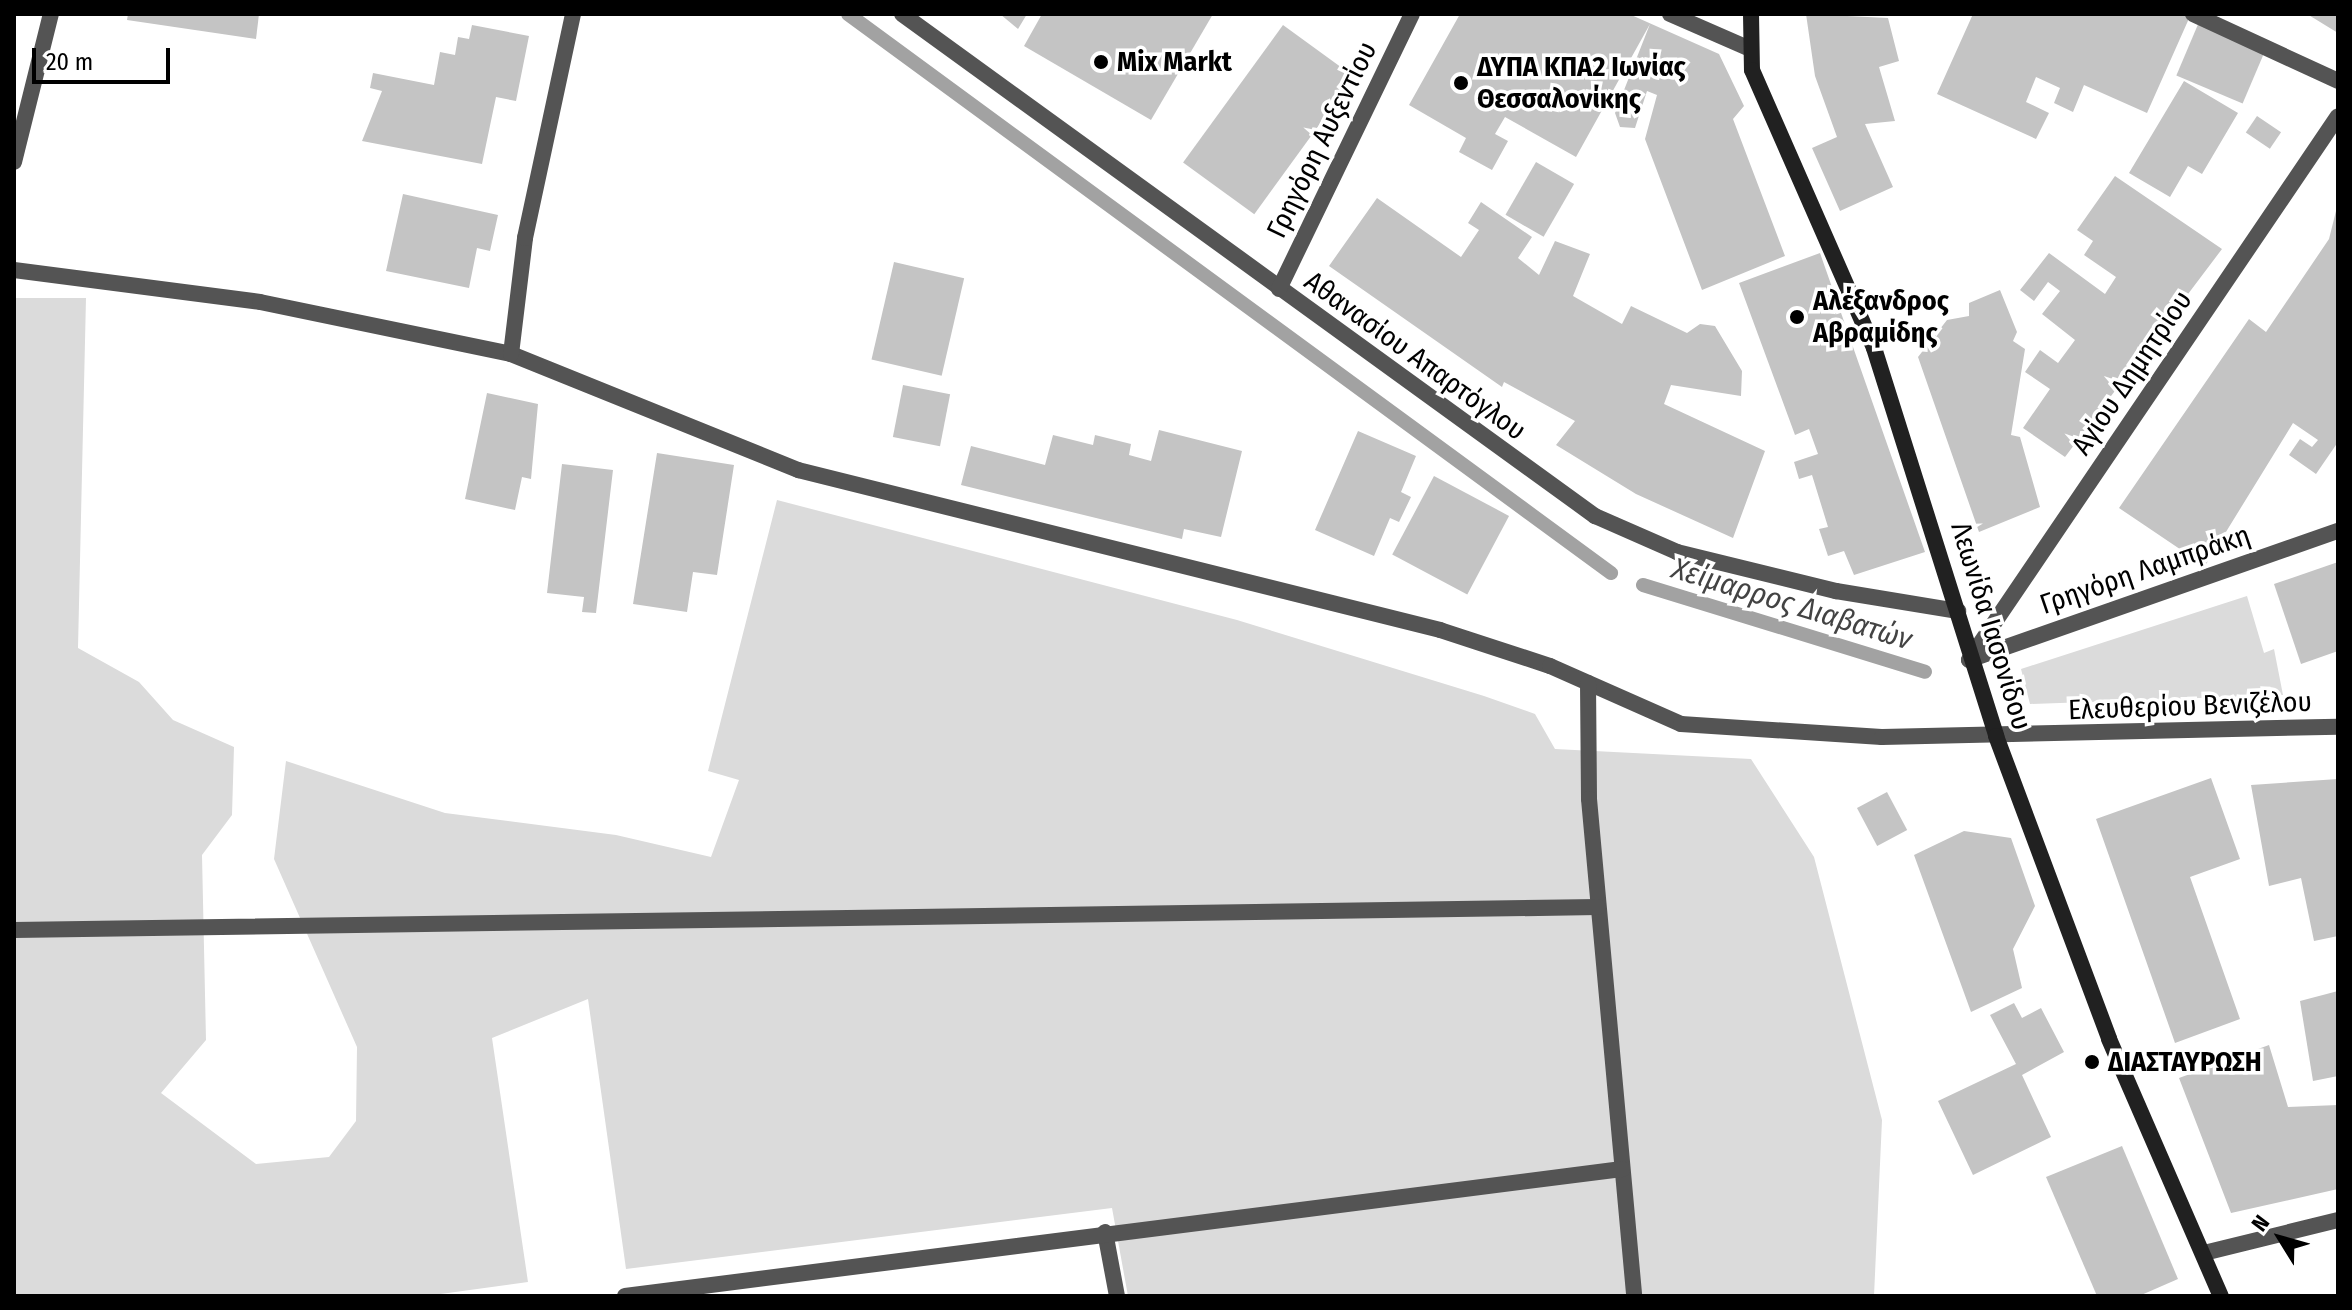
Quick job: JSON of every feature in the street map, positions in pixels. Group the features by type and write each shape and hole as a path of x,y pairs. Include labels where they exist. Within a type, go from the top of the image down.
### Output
{"main road":[{"name":"Λεωνίδα Ιασονίδου","path":"1751,14 1748,48 1760,93 1874,348 1958,611 1969,660 1996,736 2109,1039 2221,1296"}],"street":[{"path":"14,162 51,14"},
{"path":"511,354 525,238 573,14"},
{"name":"Αθανασίου Απαρτόγλου","path":"902,14 1279,289 1621,530 1836,591 1958,611"},
{"name":"Γρηγόρη Αυξεντίου","path":"1279,289 1412,14"},
{"path":"1670,14 1748,48"},
{"path":"2193,14 2338,81"},
{"name":"Αγίου Δημητρίου","path":"1969,660 2338,116"},
{"name":"Ελευθερίου Βενιζέλου","path":"14,270 260,302 511,354 798,470 1359,607 1514,652 1663,719 1738,732 1996,736 2338,727"},
{"name":"Γρηγόρη Λαμπράκη","path":"1969,660 2338,531"},
{"path":"1588,683 1598,907 1634,1296"},
{"path":"14,930 1598,907"},
{"path":"625,1296 1105,1232 1622,1169"},
{"path":"2204,1253 2338,1220"},
{"path":"1105,1232 1117,1296"}],"shaded area":[{"path":"14,298 86,298 78,648 139,682 173,720 234,747 232,815 202,855 206,1040 161,1093 256,1164 329,1157 356,1121 357,1047 274,859 286,761 445,813 616,835 711,857 739,780 708,771 777,500 1237,620 1484,696 1535,714 1555,749 1751,759 1814,857 1882,1120 1874,1296 1128,1296 1112,1208 626,1269 588,999 492,1038 528,1282 426,1296 14,1296"},
{"path":"2247,596 2264,653 2274,649 2283,695 2030,704 2021,669"}],"building":[{"path":"128,14 259,14 256,39 127,20"},
{"path":"1000,14 1027,14 1018,29"},
{"path":"1042,14 1213,14 1151,120 1024,46"},
{"path":"1460,14 1629,14 1719,54 1744,106 1733,119 1785,256 1702,290 1645,139 1657,95 1647,91 1635,128 1620,127 1615,113 1650,24 1576,157 1505,117 1495,134 1508,141 1492,170 1459,152 1466,138 1409,105"},
{"path":"1806,14 1888,18 1899,61 1879,67 1895,121 1865,124 1893,187 1840,211 1812,148 1837,137 1815,76"},
{"path":"1973,14 2191,14 2147,113 2084,85 2073,112 2054,103 2060,88 2036,77 2026,102 2049,113 2036,139 1937,94"},
{"path":"2307,14 2338,14 2338,33"},
{"path":"2199,22 2265,50 2243,104 2176,75"},
{"path":"472,25 529,36 516,101 496,97 482,164 362,141 382,91 370,88 373,73 434,85 440,52 455,55 458,37 469,39"},
{"path":"1283,25 1354,77 1254,214 1183,163"},
{"path":"2184,81 2238,113 2202,174 2188,166 2170,197 2129,173"},
{"path":"2257,116 2281,132 2270,149 2246,133"},
{"path":"1536,162 1574,184 1544,237 1506,215"},
{"path":"2115,176 2222,249 2065,457 2023,428 2050,389 2025,372 2040,350 2058,363 2075,340 2042,314 2060,291 2048,282 2034,301 2020,290 2049,253 2105,294 2116,277 2084,255 2093,241 2077,230"},
{"path":"403,194 498,215 490,251 477,248 469,288 386,271"},
{"path":"1377,198 1461,257 1479,230 1468,223 1481,202 1532,237 1518,258 1539,275 1555,241 1590,254 1573,296 1622,324 1631,306 1687,333 1700,324 1715,326 1742,371 1741,396 1671,385 1664,404 1765,451 1733,538 1636,494 1556,445 1575,421 1504,382 1502,387 1329,266"},
{"path":"2338,203 2338,442 2316,474 2289,455 2300,439 2312,447 2318,440 2293,423 2205,566 2119,508 2249,319 2266,332 2329,239"},
{"path":"1820,253 1925,552 1854,575 1844,551 1828,556 1819,529 1828,527 1812,475 1799,479 1794,462 1818,454 1809,429 1795,435 1739,283"},
{"path":"894,262 964,278 942,376 872,359"},
{"path":"2000,290 2017,332 2013,341 2025,349 2011,435 2020,437 2040,507 1979,532 1918,357 1947,320 1969,316 1969,303"},
{"path":"903,385 950,394 940,446 893,437"},
{"path":"487,393 538,404 531,479 522,477 515,510 465,499"},
{"path":"1159,430 1242,451 1221,537 1184,529 1182,539 961,485 971,446 1045,465 1053,435 1093,445 1095,435 1131,444 1129,455 1151,461"},
{"path":"1358,431 1416,456 1401,492 1411,497 1399,522 1390,518 1374,556 1315,530"},
{"path":"657,453 734,465 717,575 693,572 687,612 633,604"},
{"path":"562,464 613,470 596,613 582,612 584,597 547,593"},
{"path":"1434,476 1509,516 1467,594 1392,555"},
{"path":"2338,562 2338,651 2301,664 2274,584"},
{"path":"2211,778 2240,859 2190,877 2240,1019 2175,1043 2096,819"},
{"path":"2338,779 2338,936 2314,941 2301,878 2269,886 2251,785"},
{"path":"1887,792 1907,830 1877,846 1857,808"},
{"path":"1964,831 2011,838 2035,906 2013,949 2022,988 1971,1012 1914,855"},
{"path":"2338,991 2338,1076 2313,1081 2300,1001"},
{"path":"2014,1003 2022,1018 2041,1008 2064,1052 2022,1075 2051,1137 1973,1175 1938,1101 2016,1064 1990,1015"},
{"path":"2269,1045 2288,1107 2338,1105 2338,1189 2231,1213 2179,1078"},
{"path":"2122,1146 2178,1279 2139,1296 2097,1296 2046,1177"}],"waterway":[{"path":"848,14 1611,573"},
{"name":"Χείμαρρος Διαβατών","path":"1643,585 1925,672"}],"place":[{"name":"Mix Markt","path":"1101,62"},
{"name":"ΔΥΠΑ ΚΠΑ2 Ιωνίας Θεσσαλονίκης","path":"1461,83"},
{"name":"Αλέξανδρος Αβραμίδης","path":"1797,317"},
{"name":"ΔΙΑΣΤΑΥΡΩΣΗ","path":"2092,1062"}]}
